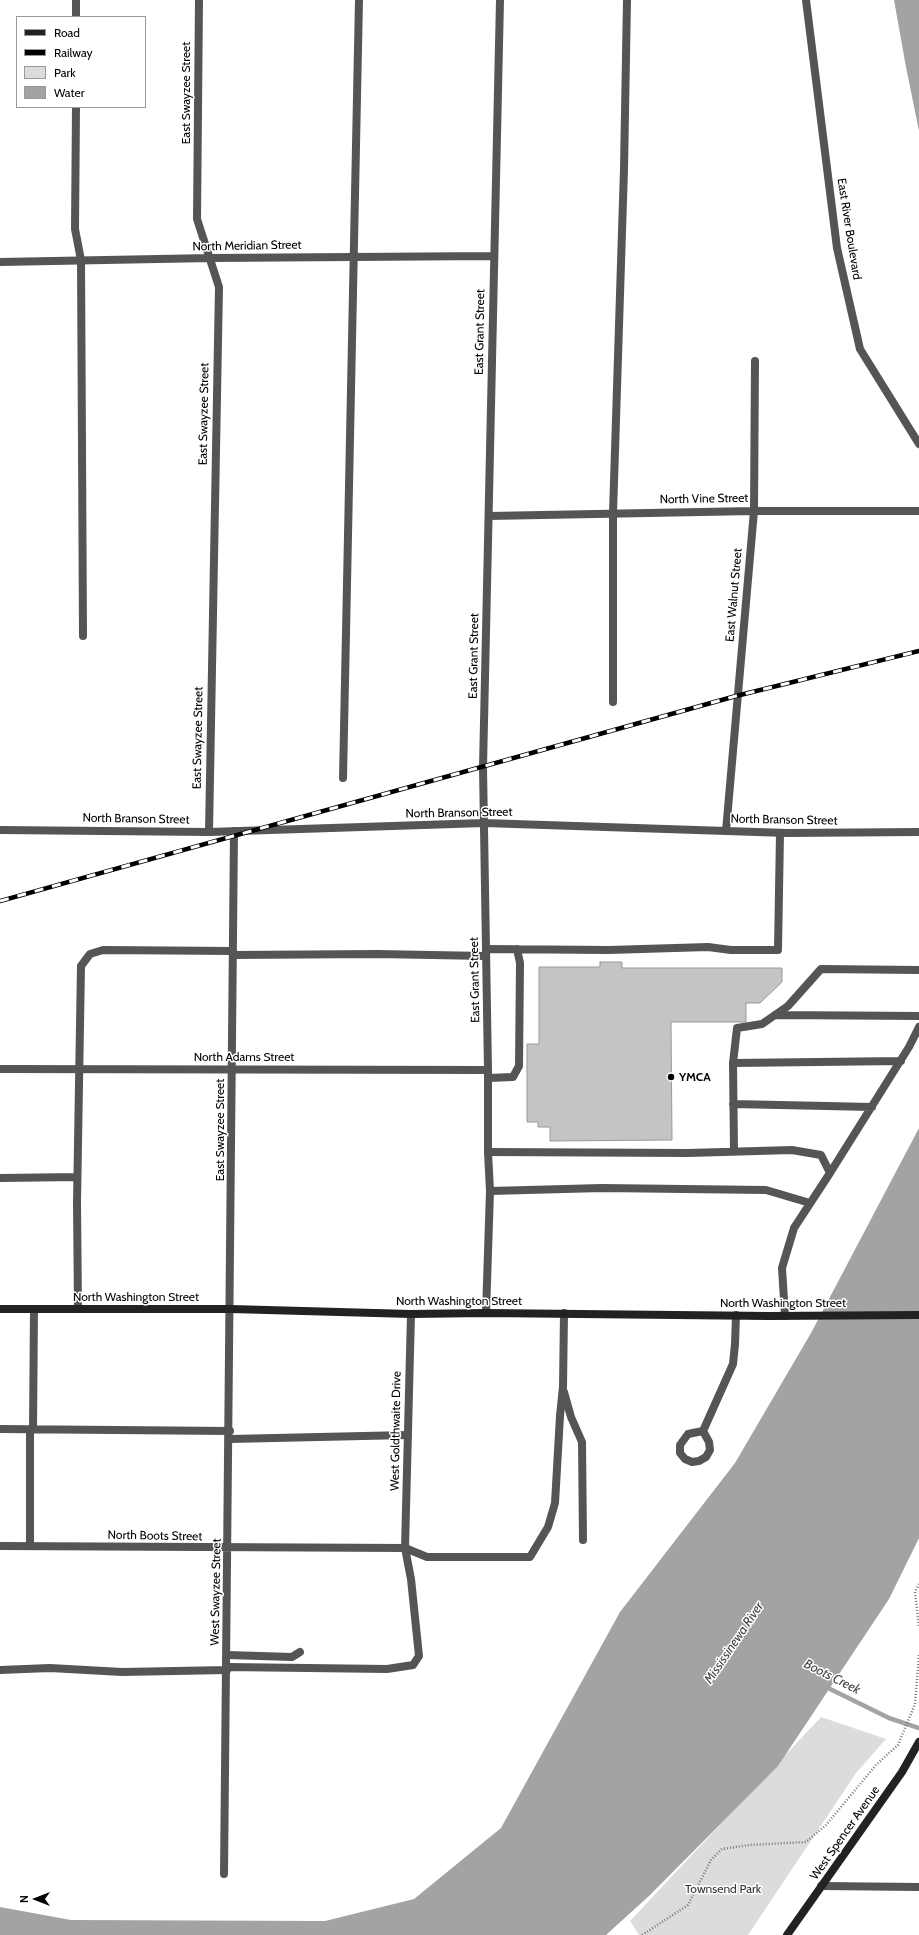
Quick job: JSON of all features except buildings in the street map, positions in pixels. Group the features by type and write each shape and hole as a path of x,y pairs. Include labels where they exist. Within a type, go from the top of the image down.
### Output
{"street":[{"path":"76,0 76,16"},
{"name":"East Swayzee Street","path":"199,0 197,219 211,258 219,287 209,832"},
{"path":"343,778 359,0"},
{"name":"East Grant Street","path":"486,1312 490,1191 488,1152 483,759 500,0"},
{"path":"613,702 613,513 624,169 627,0"},
{"name":"East River Boulevard","path":"806,0 838,248 860,349 919,444"},
{"path":"76,108 75,229 81,260 83,636"},
{"name":"North Meridian Street","path":"0,262 211,258 494,256"},
{"name":"East Walnut Street","path":"726,831 754,510 755,361"},
{"name":"North Vine Street","path":"489,516 754,510 919,511"},
{"name":"North Branson Street","path":"0,830 209,832 484,823 780,833 919,832"},
{"name":"East Swayzee Street","path":"231,1309 234,831"},
{"path":"78,1309 77,1177 81,966 90,954 103,950 377,954 486,953 517,949 610,950 708,947 731,950 778,950 780,833"},
{"name":"North Adams Street","path":"0,1069 233,1068 488,1074 513,1077 519,1066 520,963 517,949"},
{"path":"734,1152 733,1063 737,1028 762,1024 788,1006 821,969 919,970"},
{"path":"775,1015 919,1016"},
{"path":"785,1316 782,1268 794,1228 901,1061 919,1027"},
{"path":"733,1063 901,1061"},
{"path":"733,1104 872,1107"},
{"path":"488,1152 734,1152 792,1150 821,1155 830,1174"},
{"path":"0,1178 77,1177"},
{"path":"490,1191 602,1188 766,1190 810,1203"},
{"name":"North Washington Street","path":"0,1309 231,1309 411,1314 486,1312 785,1316 919,1315"},
{"path":"30,1546 34,1309"},
{"name":"West Swayzee Street","path":"224,1874 231,1309"},
{"name":"West Goldthwaite Drive","path":"0,1670 50,1668 122,1672 227,1668 387,1669 413,1665 419,1656 411,1579 406,1548 411,1314"},
{"path":"406,1548 427,1557 530,1557 548,1527 555,1503 563,1387 564,1314"},
{"path":"703,1431 733,1364 736,1344 736,1315"},
{"path":"563,1387 571,1417 582,1442 583,1540"},
{"path":"0,1429 230,1435 408,1435"},
{"name":"North Boots Street","path":"0,1546 406,1548"},
{"path":"227,1655 292,1657 300,1652"},
{"name":"West Spencer Avenue","path":"787,1935 902,1772 919,1742"},
{"path":"821,1886 919,1887"}],"path":[{"path":"919,1584 915,1592 919,1627"},
{"path":"642,1935 688,1905 712,1860 722,1849 750,1845 806,1842 826,1825 876,1765 898,1745 915,1704 919,1655"}],"green space":[{"name":"Townsend Park","path":"821,1717 886,1739 856,1773 748,1935 639,1935 630,1921"}],"water":[{"path":"894,0 919,0 919,131 906,67"},
{"name":"Mississinewa River","path":"919,1128 919,1538 889,1599 778,1766 649,1896 606,1935 0,1935 0,1907 71,1920 325,1921 414,1899 501,1828 620,1612 735,1463 811,1333"}],"waterway":[{"name":"Boots Creek","path":"826,1687 889,1718 919,1728"}],"railway":[{"path":"0,901 736,696 919,651"}],"place":[{"name":"YMCA","path":"671,1077"}]}
